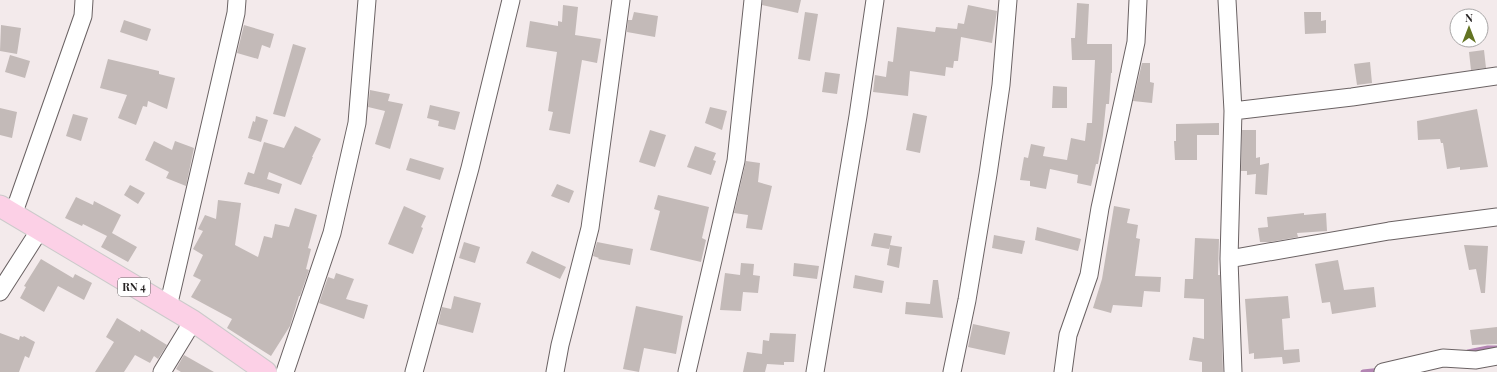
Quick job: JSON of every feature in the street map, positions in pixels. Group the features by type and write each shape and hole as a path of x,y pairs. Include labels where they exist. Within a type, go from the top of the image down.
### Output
{"main road":[{"name":"RN 4","path":"7,211 193,321 266,372"}],"street":[{"path":"7,211 84,16 84,0"},
{"path":"168,307 236,13 237,0"},
{"path":"285,372 332,233 356,123 367,0"},
{"path":"414,372 470,168 511,0"},
{"path":"555,372 560,345 590,228 621,0"},
{"path":"687,372 736,161 753,0"},
{"path":"815,372 858,116 875,0"},
{"path":"952,372 967,300 988,174 1001,86 1008,0"},
{"path":"1063,372 1068,335 1089,275 1100,208 1136,42 1138,0"},
{"path":"1228,0 1233,111 1229,259 1234,372"},
{"path":"1233,111 1352,97 1497,76"},
{"path":"1229,259 1389,231 1497,217"},
{"path":"0,292 39,230"},
{"path":"162,372 193,321"},
{"path":"1383,372 1443,358 1476,360 1497,356"}],"building":[{"path":"763,0 801,0 798,13 762,5"},
{"path":"1077,3 1089,4 1087,44 1112,44 1112,73 1109,104 1106,104 1098,164 1096,164 1091,186 1077,183 1078,175 1050,169 1046,189 1030,186 1030,181 1020,180 1024,157 1028,158 1031,144 1045,147 1043,156 1067,160 1071,138 1085,141 1087,123 1092,123 1095,60 1072,60 1071,38 1075,38"},
{"path":"563,5 578,7 575,35 601,39 597,63 582,60 570,134 549,130 553,112 548,111 557,52 526,47 530,21 558,26 558,21 562,22"},
{"path":"968,5 997,11 992,43 961,37 958,61 954,61 953,68 946,67 945,76 910,71 908,96 873,92 875,75 886,77 888,61 893,62 897,27 935,32 936,27 957,29 958,23 964,24"},
{"path":"634,12 658,16 655,37 627,32 628,20 632,20"},
{"path":"805,12 818,14 810,61 798,59"},
{"path":"1304,12 1321,12 1321,21 1326,20 1326,33 1305,34"},
{"path":"124,20 151,29 147,41 120,32"},
{"path":"1,25 21,28 17,54 0,51"},
{"path":"244,25 274,34 270,48 262,45 258,59 237,53"},
{"path":"293,44 306,48 285,117 273,114"},
{"path":"1484,50 1486,68 1471,70 1469,52"},
{"path":"10,55 30,61 25,78 5,72"},
{"path":"108,59 159,71 159,74 175,78 167,109 148,101 147,107 143,106 136,125 118,118 127,95 100,88"},
{"path":"1370,62 1372,83 1357,85 1354,64"},
{"path":"1142,63 1150,63 1150,82 1154,83 1152,103 1133,101"},
{"path":"825,72 840,74 837,94 822,92"},
{"path":"1053,86 1067,87 1067,108 1052,108"},
{"path":"370,90 390,94 388,101 403,104 390,149 375,144 385,111 368,107"},
{"path":"430,105 460,112 455,130 438,126 439,121 427,118"},
{"path":"710,107 727,111 722,130 705,123"},
{"path":"0,108 17,112 12,138 0,135"},
{"path":"1477,109 1488,167 1460,170 1460,167 1447,169 1443,143 1441,143 1440,139 1418,140 1417,121"},
{"path":"913,113 927,116 920,153 906,150"},
{"path":"73,114 88,118 81,141 66,136"},
{"path":"256,116 268,120 261,142 248,138"},
{"path":"1219,123 1219,135 1197,135 1197,160 1175,160 1174,141 1176,141 1176,124"},
{"path":"295,126 321,139 301,185 269,172 267,179 282,184 279,194 244,184 248,172 254,174 264,142 284,148"},
{"path":"650,130 666,135 655,167 639,162"},
{"path":"1242,130 1256,130 1256,158 1260,157 1260,165 1269,163 1267,195 1255,194 1256,174 1247,175 1247,171 1241,171"},
{"path":"154,141 172,150 175,141 194,148 186,186 166,178 169,172 145,160"},
{"path":"695,146 716,153 713,160 716,161 711,175 687,167"},
{"path":"410,158 444,168 440,180 406,170"},
{"path":"746,161 760,163 758,182 772,186 762,230 746,228 748,215 734,213"},
{"path":"557,184 574,191 569,203 551,196"},
{"path":"130,185 145,193 138,204 124,195"},
{"path":"658,195 709,207 702,238 706,240 701,262 650,250 660,211 654,209"},
{"path":"76,197 93,205 94,201 121,215 112,233 137,247 128,262 101,247 107,236 83,224 82,226 65,218"},
{"path":"218,200 241,203 235,245 258,257 264,236 272,238 275,224 289,227 295,208 317,215 308,248 311,249 306,269 309,270 290,326 271,356 227,328 232,319 191,297 201,280 193,276 203,255 193,249 203,231 198,229 205,215 216,219"},
{"path":"404,206 426,216 413,254 388,244"},
{"path":"1114,206 1130,209 1127,223 1138,225 1136,238 1140,239 1135,276 1161,277 1160,292 1144,291 1142,307 1113,305 1111,313 1093,308 1102,279"},
{"path":"1304,213 1304,215 1326,213 1327,231 1297,233 1298,237 1270,242 1260,242 1258,228 1268,227 1267,217"},
{"path":"1037,227 1081,239 1078,251 1035,240"},
{"path":"874,233 892,236 890,245 902,247 899,268 887,265 890,246 889,249 871,246"},
{"path":"994,235 1025,241 1022,254 992,248"},
{"path":"1195,238 1219,239 1218,275 1220,275 1223,372 1202,372 1202,362 1189,360 1193,337 1204,339 1204,299 1184,298 1185,279 1193,279"},
{"path":"464,242 480,247 475,263 459,258"},
{"path":"597,242 633,249 630,265 598,259 599,258 593,256"},
{"path":"1464,245 1488,246 1485,293 1481,293 1476,269 1469,270"},
{"path":"532,251 566,267 560,279 526,263"},
{"path":"41,259 73,278 75,274 92,283 84,300 58,286 44,312 20,298 26,287 24,286"},
{"path":"1338,260 1344,290 1374,287 1376,307 1332,314 1330,302 1322,303 1315,264"},
{"path":"741,263 754,264 753,275 760,276 758,293 743,292 741,311 720,310 725,273 740,275"},
{"path":"794,263 819,266 817,279 793,276"},
{"path":"336,273 354,279 346,299 368,305 364,319 319,303 328,277 334,279"},
{"path":"855,275 884,281 882,293 853,288"},
{"path":"933,280 938,280 943,318 905,314 906,302 930,304"},
{"path":"454,296 481,303 473,333 438,324 442,307 451,309"},
{"path":"1288,296 1290,318 1282,319 1284,350 1299,349 1300,362 1283,364 1282,357 1254,359 1254,353 1249,354 1245,299"},
{"path":"636,306 683,316 676,354 644,348 639,372 623,369"},
{"path":"117,318 140,332 141,329 167,345 158,359 154,356 150,363 135,355 124,372 95,372 114,342 106,337"},
{"path":"973,324 1010,332 1005,355 968,347"},
{"path":"1497,327 1497,344 1472,345 1470,330"},
{"path":"0,333 19,340 20,336 24,336 35,342 29,358 25,356 19,372 0,372"},
{"path":"770,333 796,334 794,362 784,362 784,365 767,364 765,372 743,372 747,352 762,354 763,340 769,341"},
{"path":"184,355 214,372 181,372 176,369"}],"waterway":[{"path":"1468,352 1488,348 1497,348"},
{"path":"1363,372 1382,370"}]}
